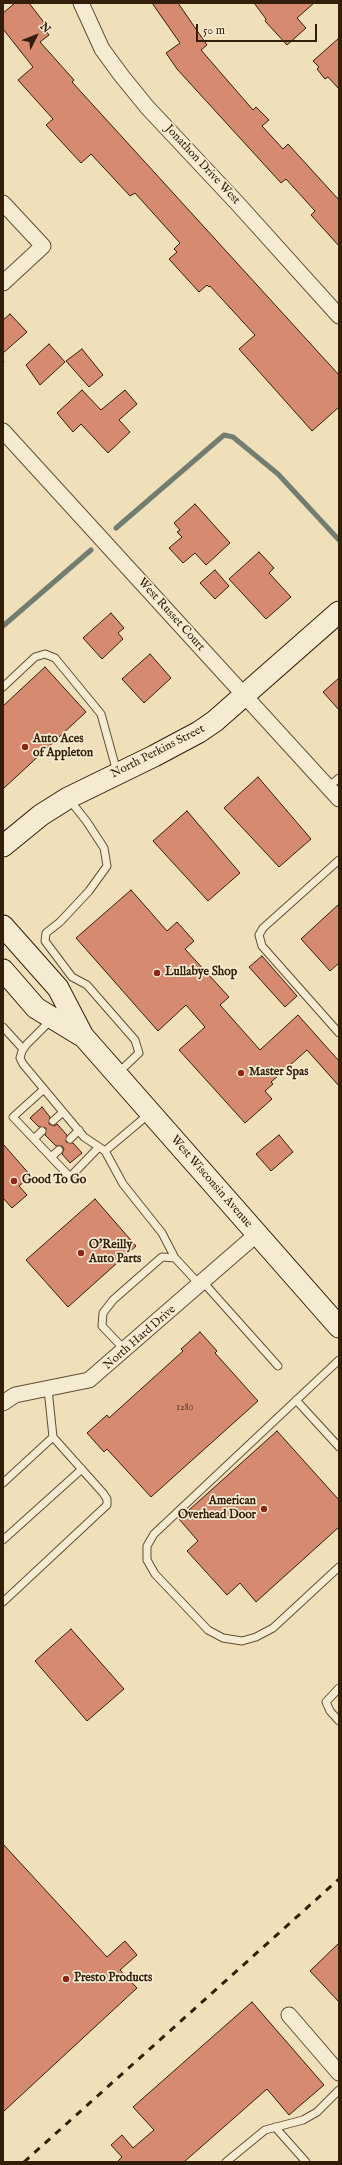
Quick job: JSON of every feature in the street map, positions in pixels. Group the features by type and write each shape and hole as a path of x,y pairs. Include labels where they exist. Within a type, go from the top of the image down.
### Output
{"main road":[{"name":"North Perkins Street","path":"5,841 68,798 199,732 244,697 339,612"},
{"name":"West Wisconsin Avenue","path":"3,926 63,997 83,1036 339,1327"},
{"name":"West Wisconsin Avenue","path":"3,970 36,1008 63,997"}],"street":[{"name":"Jonathon Drive West","path":"81,3 102,49 147,107 238,204 339,316"},
{"path":"3,203 43,246 3,283"},
{"name":"West Russet Court","path":"3,431 244,697 334,782 339,799"},
{"name":"North Hard Drive","path":"3,1403 15,1395 89,1380 257,1234"},
{"path":"289,2016 339,2073"}],"lane":[{"path":"3,687 35,657 45,654 55,658 101,714 117,774"},
{"path":"63,997 45,941 46,932 60,922 89,891 108,866 104,848 88,822 68,798"},
{"path":"339,860 263,928 259,935 262,946 339,1032"},
{"path":"116,1075 139,1053 135,1040 87,985 63,997 23,1049 20,1058 23,1064 79,1130 102,1150 123,1184 162,1233 175,1258 202,1283 278,1366"},
{"path":"3,1027 23,1049"},
{"path":"44,1089 14,1117 70,1177 150,1113"},
{"path":"53,1121 63,1112"},
{"path":"70,1139 79,1130"},
{"path":"34,1139 42,1131"},
{"path":"51,1157 58,1150"},
{"path":"125,1350 102,1326 103,1313 113,1300 162,1258 175,1258"},
{"path":"339,1360 154,1534 148,1546 147,1560 155,1574 208,1630 222,1638 242,1640 256,1637 273,1628 339,1567"},
{"path":"3,1602 106,1505 107,1498 54,1437 48,1389"},
{"path":"296,1400 339,1447"},
{"path":"3,1483 54,1437"},
{"path":"3,1540 82,1469"},
{"path":"339,1688 326,1702 330,1711 339,1721"},
{"path":"226,2162 266,2130 303,2120 317,2112 339,2090"},
{"path":"275,2127 306,2162"}],"building":[{"path":"15,3 29,3 46,25 43,27 49,35 40,42 74,80 72,82 339,375 339,407 312,431 239,349 255,335 210,286 209,287 207,285 199,292 169,259 177,252 174,249 180,243 135,193 130,196 91,154 81,163 46,125 53,119 18,80 33,67 3,29 3,13"},
{"path":"152,3 178,3 207,45 201,50 253,110 256,107 269,120 262,126 283,149 288,144 339,200 339,246 311,215 315,211 286,179 281,183 177,69 166,53 180,43"},
{"path":"254,3 314,3 297,18 306,28 287,45 265,21 266,19"},
{"path":"339,38 339,89 328,77 325,79 317,69 319,67 313,61"},
{"path":"10,314 27,332 3,353 3,320"},
{"path":"49,344 65,362 40,385 26,365"},
{"path":"82,349 103,375 89,387 66,361"},
{"path":"82,390 101,410 125,390 137,404 119,420 130,432 108,453 81,424 73,432 57,413"},
{"path":"195,504 230,543 206,565 195,553 183,563 169,548 182,537 177,532 180,530 174,523"},
{"path":"259,552 274,568 269,573 291,597 266,619 229,579"},
{"path":"215,570 229,586 215,599 200,583"},
{"path":"111,613 124,628 118,633 123,639 102,659 83,638"},
{"path":"150,654 171,678 144,703 122,679"},
{"name":"Auto Aces of Appleton","path":"45,667 86,712 3,789 3,706"},
{"path":"339,678 339,710 323,692"},
{"path":"258,777 311,839 279,867 224,808"},
{"path":"187,811 240,873 208,901 153,841"},
{"path":"131,890 167,931 177,922 194,941 185,949 229,997 220,1005 260,1050 298,1015 339,1061 339,1086 307,1050 271,1082 273,1084 265,1091 272,1099 245,1123 179,1050 205,1027 186,1005 158,1031 76,938"},
{"path":"339,904 339,963 330,971 301,939"},
{"path":"262,956 297,996 285,1007 249,967"},
{"path":"42,1107 50,1117 49,1124 54,1126 57,1124 67,1135 66,1142 73,1143 82,1153 70,1163 62,1154 64,1149 62,1146 56,1146 45,1135 46,1128 39,1127 30,1118"},
{"path":"279,1135 293,1152 271,1171 256,1154"},
{"name":"Good To Go","path":"3,1144 31,1176 19,1186 27,1195 12,1208 3,1198"},
{"name":"O'Reilly Auto Parts","path":"95,1199 136,1246 68,1307 26,1260"},
{"path":"200,1332 217,1351 215,1353 258,1401 151,1497 107,1449 104,1452 87,1433 107,1415 109,1418 183,1351 181,1349"},
{"name":"American Overhead Door","path":"277,1431 339,1500 339,1527 256,1602 240,1583 227,1595 187,1551 198,1541 179,1519"},
{"path":"71,1629 124,1689 87,1721 35,1661"},
{"name":"Presto Products","path":"3,1844 107,1957 125,1941 137,1955 120,1970 137,1988 3,2112"},
{"path":"339,1943 339,2002 310,1971"},
{"path":"252,2002 324,2085 289,2115 267,2089 184,2162 117,2162 122,2157 111,2145 122,2135 133,2148 154,2130 133,2107"}],"waterway":[{"path":"116,528 224,435 233,437 278,474 339,540"},
{"path":"3,626 91,550"}],"railway":[{"path":"24,2162 339,1879"}],"place":[{"name":"Auto Aces of Appleton","path":"25,747"},
{"name":"Lullabye Shop","path":"157,973"},
{"name":"Master Spas","path":"241,1073"},
{"name":"Good To Go","path":"14,1181"},
{"name":"O'Reilly Auto Parts","path":"81,1253"},
{"name":"American Overhead Door","path":"264,1509"},
{"name":"Presto Products","path":"66,1979"}]}
